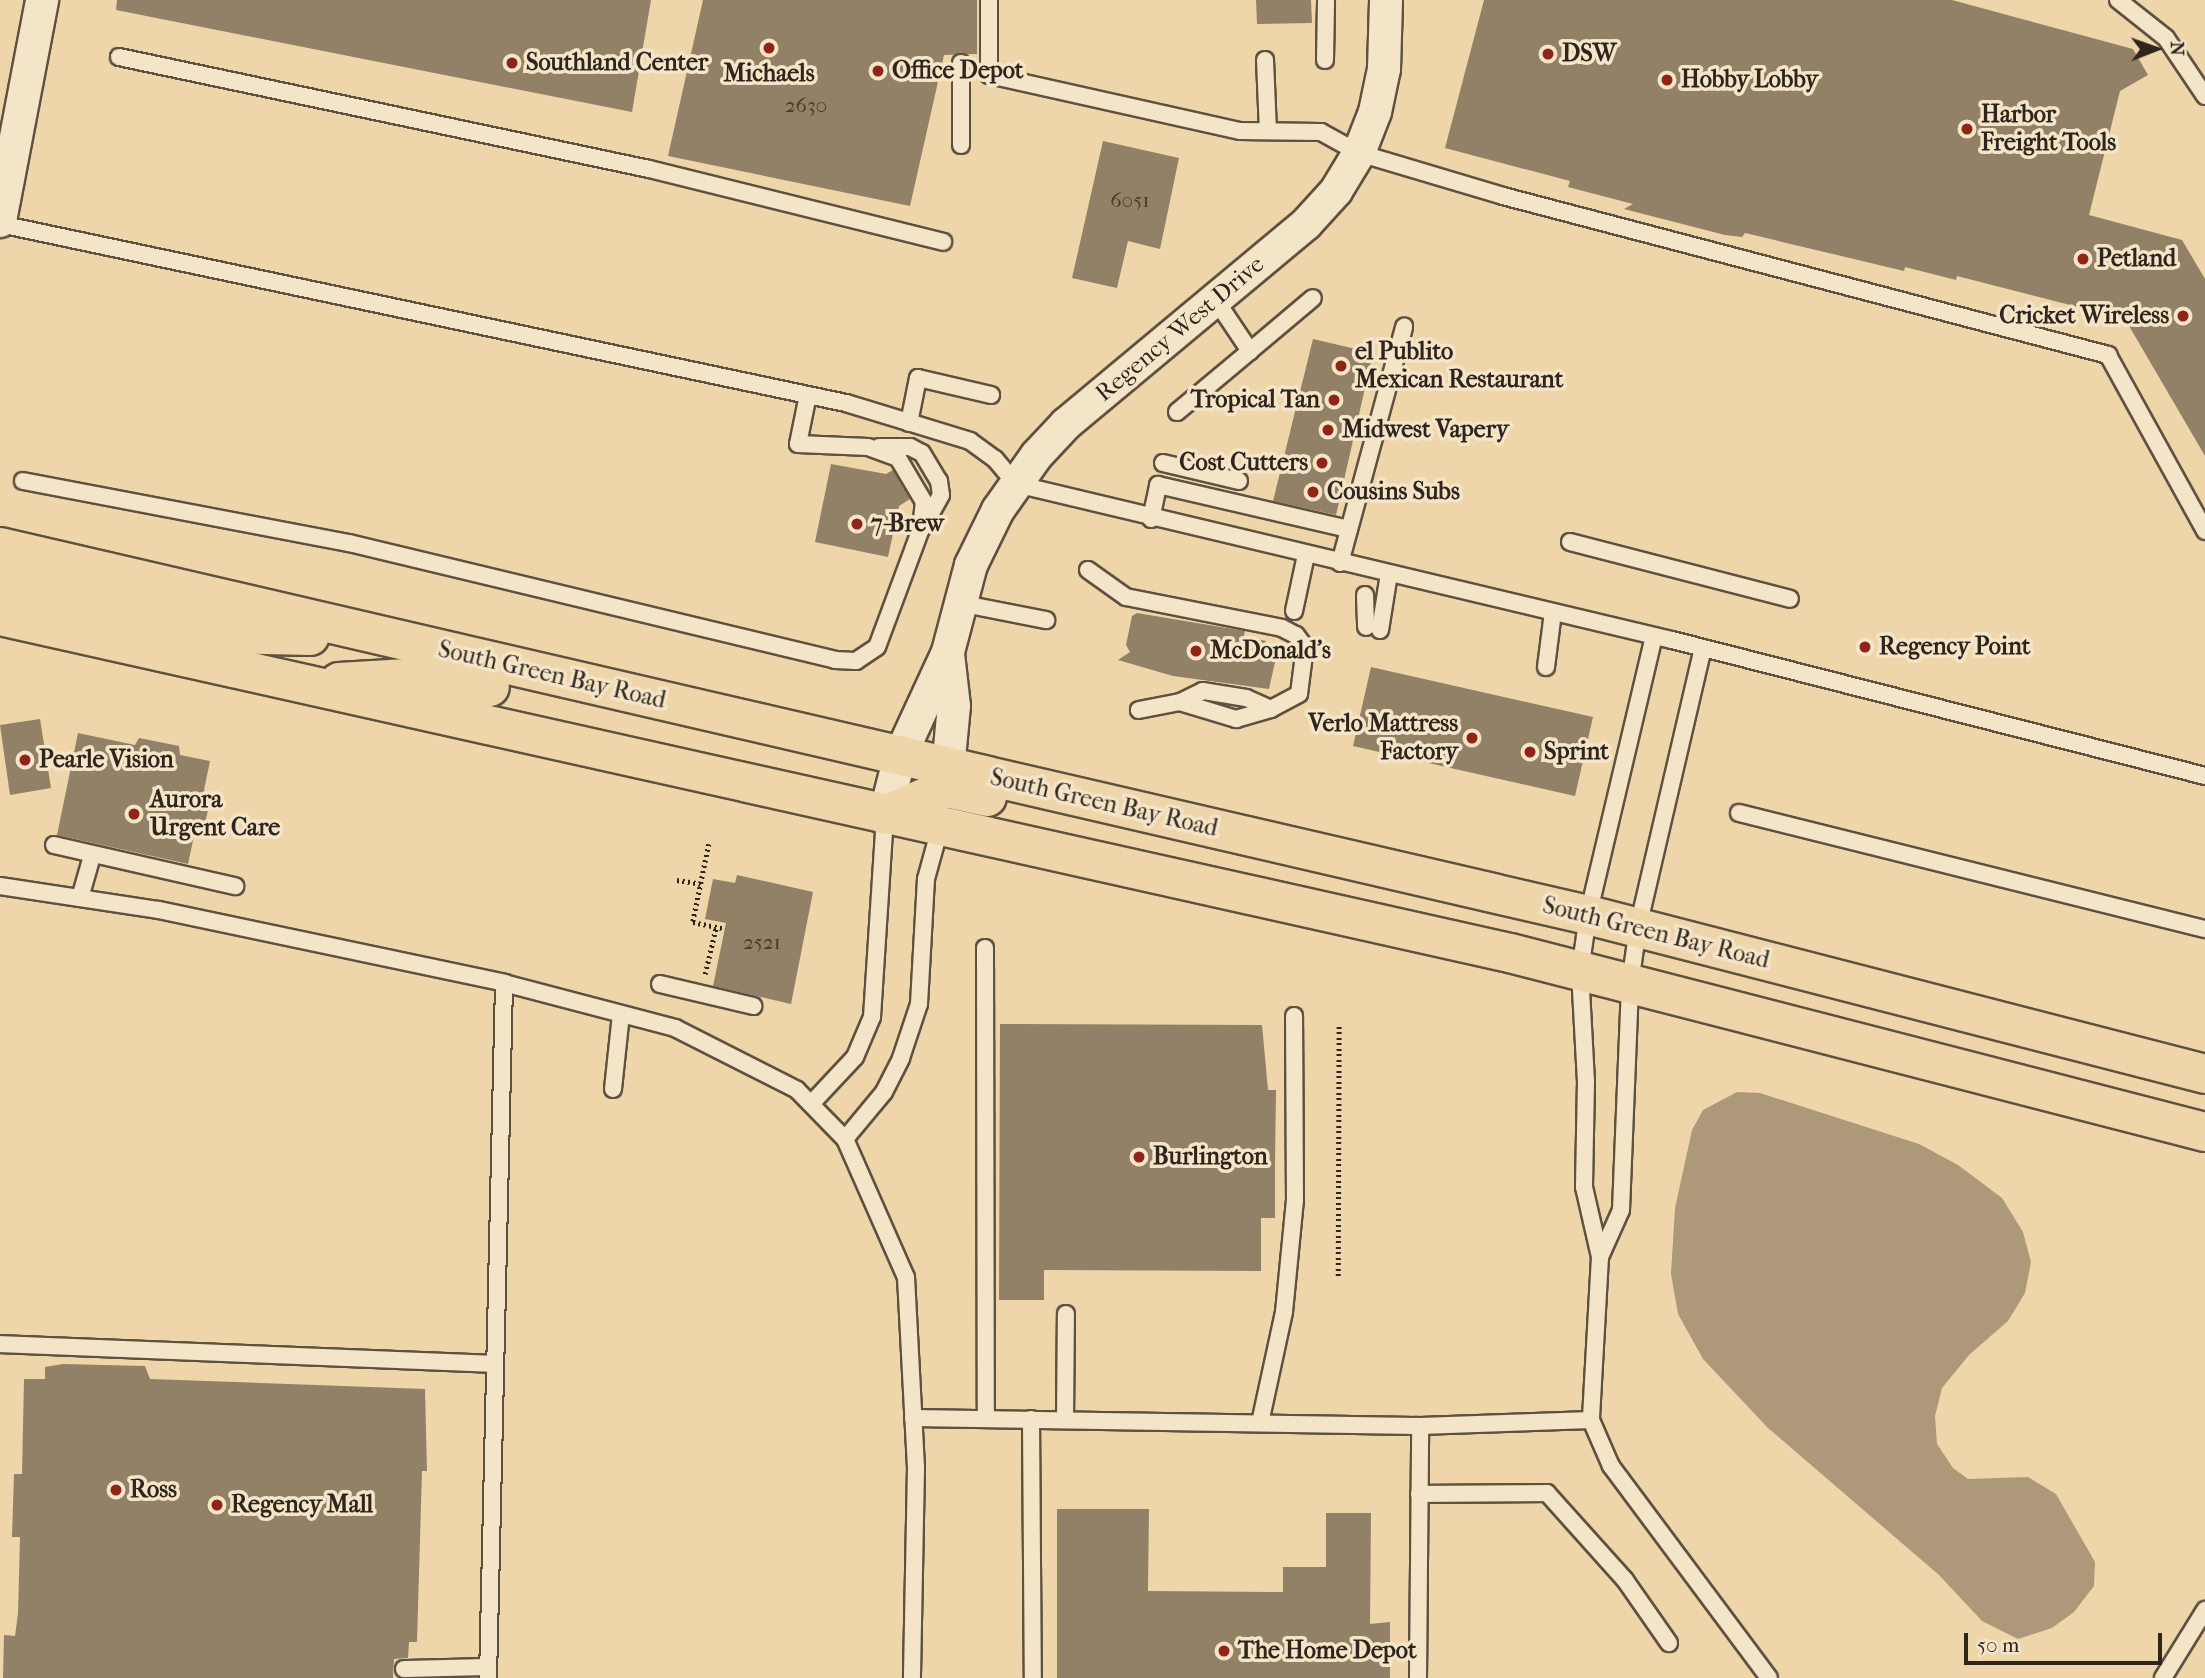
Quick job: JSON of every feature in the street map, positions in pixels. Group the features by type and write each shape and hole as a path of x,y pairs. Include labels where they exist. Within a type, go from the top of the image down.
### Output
{"main road":[{"name":"South Green Bay Road","path":"0,547 393,638 898,763 1231,852 1354,860 1587,923"},
{"path":"0,584 224,634 393,638"},
{"path":"0,616 1580,971 1633,958 1679,958 1876,1011 2013,1024 2205,1074"},
{"path":"295,684 441,676 857,769 898,763"},
{"path":"885,816 948,778"},
{"path":"1279,902 1357,886 1587,923 1633,958 2205,1132"}],"street":[{"path":"0,222 42,0"},
{"name":"Regency West Drive","path":"885,816 898,763 948,652 959,603 986,531 1016,484 1066,424 1306,224 1336,191 1359,153 1375,112 1384,69 1386,0"},
{"name":"Regency West Drive","path":"940,828 948,778 954,706 948,652"}],"lane":[{"path":"989,0 989,75 1241,131 1321,132 1359,153 1503,196 2108,355 2205,531"},
{"path":"1325,60 1326,0"},
{"path":"2118,0 2166,38 2205,96"},
{"path":"120,57 649,169 943,242"},
{"path":"1265,60 1268,131"},
{"path":"961,64 961,145"},
{"path":"0,222 807,395 970,441 995,458 1016,484 1151,519 1703,648 2205,776"},
{"path":"1177,412 1312,298"},
{"path":"1215,299 1251,351"},
{"path":"1340,563 1404,327"},
{"path":"909,423 918,378 991,395"},
{"path":"23,481 349,543 761,639 835,660 856,661 877,646 921,529 942,495 939,481 922,453 909,447 798,444 807,395"},
{"path":"868,447 898,458 925,502 921,529"},
{"path":"1163,463 1239,481"},
{"path":"1151,519 1158,485 1349,529"},
{"path":"1570,542 1790,599"},
{"path":"1294,611 1306,555"},
{"path":"1088,570 1126,597 1282,628 1296,635 1305,647 1299,694 1271,709 1236,719 1180,702"},
{"path":"1365,595 1373,629 1389,574"},
{"path":"959,603 1046,620"},
{"path":"1546,667 1553,612"},
{"path":"1654,636 1587,923 1580,971 1586,1082 1584,1187 1600,1257 1591,1420 1611,1466 1769,1678"},
{"path":"1600,1257 1621,1210 1633,958 1703,648"},
{"path":"1139,710 1180,702 1203,691 1246,698 1271,709"},
{"path":"1739,813 2205,929"},
{"path":"811,1104 855,1057 872,1017 885,816"},
{"path":"845,1139 884,1093 901,1058 919,1004 926,879 940,828"},
{"path":"54,845 92,856 235,886"},
{"path":"80,898 92,856"},
{"path":"0,886 80,898 504,983 676,1028 766,1071 797,1090 845,1139 906,1277 913,1418 912,1678"},
{"path":"985,948 986,1419"},
{"path":"404,1668 488,1673 504,983"},
{"path":"660,984 752,1006"},
{"path":"613,1089 621,1014"},
{"path":"1260,1423 1284,1312 1296,1200 1294,1016"},
{"path":"1065,1420 1066,1314"},
{"path":"0,1344 495,1364"},
{"path":"913,1418 1420,1426 1591,1420"},
{"path":"1031,1419 1033,1678"},
{"path":"1419,1678 1420,1426"},
{"path":"1419,1494 1547,1493 1625,1580 1669,1643"},
{"path":"2163,1678 2205,1610"}],"path":[{"path":"709,844 693,922 724,929"},
{"path":"677,880 701,884"},
{"path":"704,981 716,927"},
{"path":"1338,1276 1339,1026"}],"shaded area":[{"path":"1737,1092 1760,1093 1919,1144 1958,1165 2002,1198 2023,1232 2031,1262 2025,1293 2008,1321 1969,1355 1942,1388 1935,1416 1937,1444 1953,1468 1968,1479 2028,1477 2056,1494 2095,1562 2094,1586 2074,1612 2052,1628 2018,1639 1982,1621 1939,1575 1768,1428 1703,1359 1678,1314 1671,1274 1675,1208 1692,1130 1703,1110"}],"building":[{"name":"Southland Center","path":"117,0 651,0 632,112 116,10"},
{"path":"703,0 977,0 977,54 944,55 910,206 668,156"},
{"path":"1256,0 1311,0 1312,23 1257,24"},
{"path":"1484,0 1952,0 2133,49 2148,75 2120,91 2089,215 2182,240 2205,279 2205,456 2125,319 1957,276 1956,280 1905,267 1904,271 1745,233 1742,237 1725,235 1624,209 1633,204 1568,187 1570,181 1445,148"},
{"path":"1103,141 1179,158 1160,249 1128,241 1117,288 1072,278"},
{"path":"1313,339 1373,353 1336,515 1273,501"},
{"name":"7-Brew","path":"831,464 886,474 893,470 910,499 899,506 888,557 815,542"},
{"name":"McDonald's","path":"1137,613 1245,631 1244,636 1266,641 1262,659 1275,662 1269,689 1173,676 1118,660 1130,652 1126,645 1132,616"},
{"path":"1371,667 1593,717 1575,796 1353,746"},
{"name":"Pearle Vision","path":"40,719 51,788 10,795 0,725"},
{"name":"Aurora Urgent Care","path":"78,733 135,745 139,738 179,746 180,755 210,761 204,790 211,796 203,833 194,836 188,864 57,835"},
{"path":"737,875 813,892 791,1004 713,986 726,923 705,919 713,879 735,883"},
{"name":"Burlington","path":"1000,1024 1262,1025 1268,1090 1276,1090 1275,1218 1261,1218 1261,1271 1044,1270 1044,1300 999,1300"},
{"name":"Regency Mall","path":"63,1364 145,1366 150,1379 425,1389 427,1471 422,1471 417,1642 409,1642 408,1658 394,1659 393,1678 3,1678 4,1635 15,1636 18,1613 20,1537 12,1537 14,1474 22,1474 24,1379 45,1379 45,1367"},
{"path":"1057,1509 1149,1509 1148,1591 1283,1592 1283,1567 1326,1567 1326,1513 1371,1513 1370,1624 1390,1622 1390,1678 1057,1678"}],"place":[{"name":"Michaels","path":"769,48"},
{"name":"DSW","path":"1548,54"},
{"name":"Southland Center","path":"512,63"},
{"name":"Office Depot","path":"878,71"},
{"name":"Hobby Lobby","path":"1667,80"},
{"name":"Harbor Freight Tools","path":"1967,129"},
{"name":"Petland","path":"2083,259"},
{"name":"Cricket Wireless","path":"2183,316"},
{"name":"el Publito Mexican Restaurant","path":"1341,366"},
{"name":"Tropical Tan","path":"1334,400"},
{"name":"Midwest Vapery","path":"1328,430"},
{"name":"Cost Cutters","path":"1322,463"},
{"name":"Cousins Subs","path":"1313,492"},
{"name":"7-Brew","path":"857,524"},
{"name":"Regency Point","path":"1865,647"},
{"name":"McDonald's","path":"1196,651"},
{"name":"Verlo Mattress Factory","path":"1472,738"},
{"name":"Sprint","path":"1530,752"},
{"name":"Pearle Vision","path":"25,760"},
{"name":"Aurora Urgent Care","path":"134,814"},
{"name":"Burlington","path":"1139,1157"},
{"name":"Ross","path":"116,1490"},
{"name":"Regency Mall","path":"217,1505"},
{"name":"The Home Depot","path":"1224,1651"}]}
